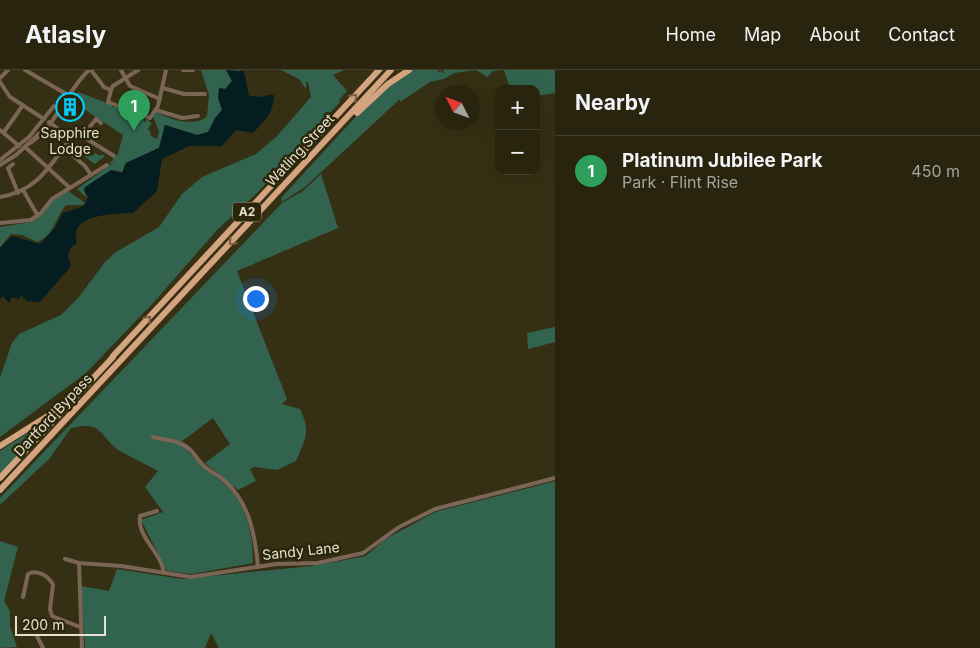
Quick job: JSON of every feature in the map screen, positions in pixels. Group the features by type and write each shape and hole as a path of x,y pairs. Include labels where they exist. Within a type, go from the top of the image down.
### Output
{"highway":[{"name":"Watling Street","path":"114,356 378,70"},
{"name":"Watling Street","path":"124,356 391,70"},
{"path":"301,168 376,94 409,70"},
{"name":"A2","path":"0,446 58,408 114,356"},
{"name":"Dartford Bypass","path":"0,478 114,356"},
{"name":"Dartford Bypass","path":"0,490 124,356"}],"street":[{"path":"0,78 8,70"},
{"path":"25,70 68,95"},
{"path":"0,165 34,140 68,95 90,70 103,86 111,90"},
{"path":"121,70 131,87 160,99"},
{"path":"138,70 113,86 107,99 109,102 147,118 150,118 156,110 166,70"},
{"path":"183,70 193,70"},
{"path":"0,82 9,96 44,119"},
{"path":"163,88 184,94 205,94"},
{"path":"19,146 2,131 23,105"},
{"path":"0,160 19,146 54,106"},
{"path":"156,110 182,118 198,116"},
{"path":"82,137 96,119 101,123"},
{"path":"49,122 71,138"},
{"path":"0,197 18,193 37,182 76,134 114,156"},
{"path":"26,146 70,188"},
{"path":"64,148 85,166 91,175"},
{"path":"13,164 8,168 18,193"},
{"path":"0,223 36,217 52,199 107,165"},
{"path":"23,190 36,217"},
{"path":"154,436 188,447 202,464 221,478 240,498 255,539 258,567"},
{"name":"Sandy Lane","path":"64,559 79,564 121,566 191,577 296,562 318,563 363,553 399,527 435,509 555,478"},
{"path":"157,511 140,516 139,523 149,545 163,567 164,573"},
{"path":"79,564 82,648"},
{"path":"23,597 24,585 30,572 44,575 53,585 50,609 52,616 58,620 80,627"},
{"path":"37,636 42,648"}],"green space":[{"path":"201,70 240,70 235,108 224,90 220,87 218,98 222,110 208,132 197,135 165,125 159,148 126,163 122,172 114,170 84,190 87,198 77,189 116,161 108,165 118,154 123,135 72,101 78,92 112,105 112,107 117,107 126,113 127,111 140,117 145,122 147,119 153,125 151,124 148,129 151,133 150,135 157,139 159,132 153,116 156,112 175,120 189,122 202,120 207,116 209,95"},
{"path":"281,70 344,70 333,75 347,91 339,100 340,102 256,194 217,230 154,302 86,373 0,437 0,377 12,343 19,334 61,315 79,297 105,262 116,252 159,227 182,194 202,177 256,154 277,136 311,97 308,82 306,82 306,89 299,79"},
{"path":"412,70 439,70 437,73 441,71 445,74 443,70 476,70 454,73 444,79 430,82 400,102 400,99 305,187 282,202 281,198 372,99"},
{"path":"476,70 501,70 493,71 487,77"},
{"path":"504,70 555,70 555,93 540,95 540,85 509,85"},
{"path":"77,143 85,146 83,150 93,156 95,153 105,156 95,164 84,156 86,153 84,151 81,154 78,149 73,153 70,151"},
{"path":"321,174 338,228 237,271 287,399 282,404 300,409 305,423 306,435 296,461 277,470 255,467 250,469 256,481 238,490 205,463 230,444 213,418 181,442 197,460 226,485 239,502 250,531 253,563 192,574 167,571 141,520 163,512 145,487 158,471 120,451 100,431 90,426 71,428 49,459 0,505 0,498 282,203 303,191"},
{"path":"68,191 85,203 82,205 66,205 47,236 37,242 22,235 11,234 0,247 0,227 32,222 39,217 53,200"},
{"path":"555,327 555,342 528,349 527,333"},
{"path":"52,417 48,423 0,474 0,451"},
{"path":"555,481 555,648 219,648 211,633 205,648 85,648 81,586 109,591 117,569 182,579 312,566 366,556 384,540 435,512"},
{"path":"0,541 18,547 4,601 10,611 10,626 17,647 0,648"}],"water":[{"path":"226,70 244,71 249,96 263,97 274,95 270,112 253,133 236,130 222,146 189,146 162,159 157,191 133,213 110,214 92,218 79,226 76,232 76,244 70,248 68,256 71,266 40,302 27,301 21,295 19,299 12,297 9,303 3,296 0,299 0,248 12,236 40,244 55,228 63,213 84,206 88,197 84,190 85,187 111,170 122,173 126,163 159,148 165,125 197,135 208,132 215,118 222,110 218,98 219,88 225,89 232,81"}],"place":[{"name":"Sapphire Lodge","path":"70,107"},
{"name":"Platinum Jubilee Park","path":"134,131"}]}
